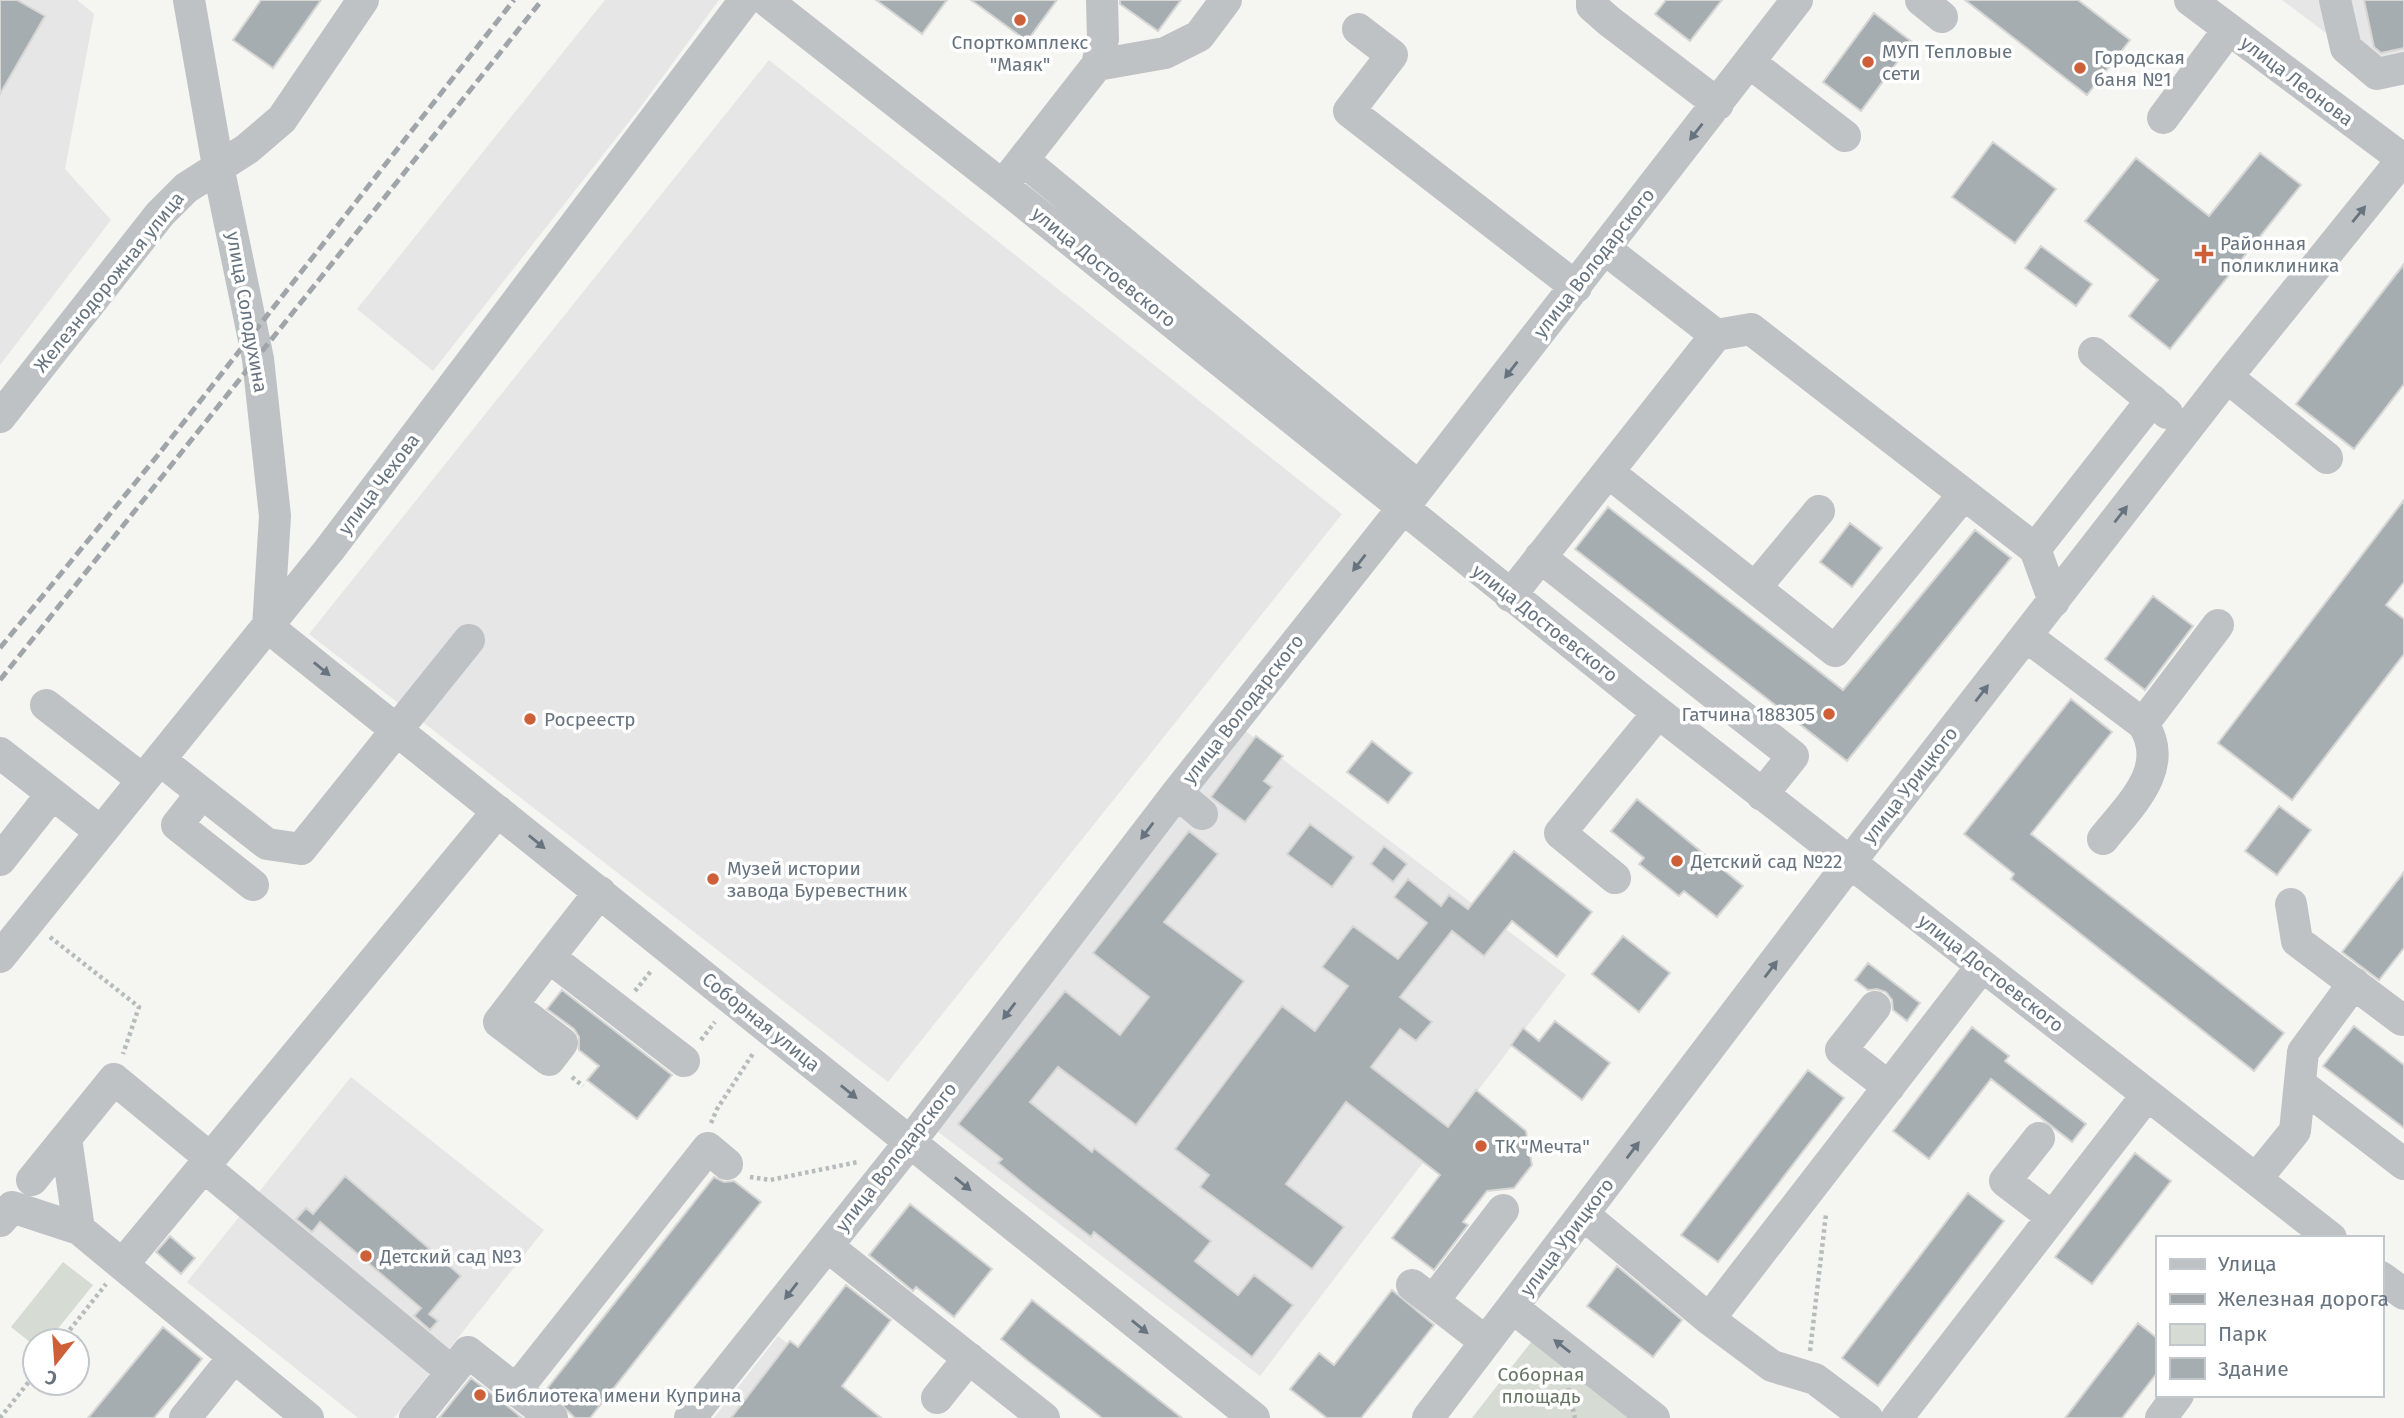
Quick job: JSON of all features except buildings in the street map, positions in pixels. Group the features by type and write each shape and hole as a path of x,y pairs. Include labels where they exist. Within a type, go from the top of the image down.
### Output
{"street":[{"name":"улица Солодухина","path":"189,0 218,166 258,359 275,516 268,627"},
{"name":"Железнодорожная улица","path":"4,404 160,214 186,188 247,149 282,119 363,0"},
{"name":"улица Чехова","path":"0,957 329,550 745,0"},
{"name":"улица Достоевского","path":"765,0 1410,498 1510,596 2256,1180 2313,1232"},
{"path":"1003,186 1097,65 1103,39 1102,0"},
{"path":"1097,65 1165,53 1176,48 1199,36 1226,0"},
{"path":"1592,0 1592,6 1609,21 1718,104"},
{"name":"улица Володарского","path":"691,1418 910,1142 1177,793 1576,287 1797,0"},
{"name":"улица Леонова","path":"2190,0 2403,160"},
{"path":"2335,0 2346,48 2377,74 2404,68"},
{"path":"1358,29 1392,55 1349,111 1576,287"},
{"path":"2162,118 2229,29"},
{"path":"1749,62 1845,136"},
{"path":"1023,160 1410,498"},
{"name":"улица Урицкого","path":"1428,1418 2026,636 2227,377 2403,160"},
{"path":"1605,249 1716,335"},
{"path":"1510,596 1716,335 1751,329 2035,549 2054,601"},
{"path":"2094,353 2187,429"},
{"path":"2227,377 2327,458"},
{"path":"2035,549 2152,400"},
{"path":"1608,472 1835,652 1964,494"},
{"path":"1755,588 1819,511"},
{"path":"275,516 284,535 296,546 329,550"},
{"path":"1541,557 1793,756 1762,795"},
{"path":"2143,724 2218,625"},
{"name":"Соборная улица","path":"268,627 1254,1418"},
{"path":"2026,636 2143,724 2153,739 2152,767 2142,790 2103,839"},
{"path":"46,705 152,770 202,793 267,844 301,849 469,640"},
{"path":"1615,878 1560,833 1648,705 1668,658"},
{"path":"0,753 101,832"},
{"path":"202,793 177,825 253,885"},
{"path":"1177,793 1202,814"},
{"path":"0,860 52,794"},
{"path":"123,1264 498,811"},
{"path":"512,1005 600,892"},
{"path":"2291,904 2298,941 2402,1020 2404,1017"},
{"path":"549,957 684,1061"},
{"path":"1709,1319 1982,966"},
{"path":"2295,1131 2303,1052 2354,983"},
{"path":"1875,1007 1842,1050 1889,1087"},
{"path":"32,1180 114,1079 452,1372"},
{"path":"2300,1084 2404,1164"},
{"path":"1896,1418 2147,1095"},
{"path":"2256,1180 2295,1131 2334,1110"},
{"path":"66,1138 79,1229"},
{"path":"2039,1138 2005,1181 2052,1217"},
{"path":"516,1390 718,1156"},
{"path":"0,1221 12,1207 79,1229 308,1418"},
{"path":"1486,1342 1423,1293 1503,1210"},
{"path":"1584,1215 1709,1319 1772,1366 1815,1379 1867,1418"},
{"path":"827,1246 1044,1418"},
{"path":"2383,1278 2404,1294"},
{"path":"1513,1308 1654,1418"},
{"path":"415,1418 468,1352 552,1418"},
{"path":"185,1418 233,1357"},
{"path":"937,1398 969,1358"},
{"path":"2161,1418 2177,1397"}],"path":[{"path":"50,936 139,1007 114,1079"},
{"path":"754,1052 716,1109 718,1156 751,1177 770,1180 863,1161"},
{"path":"1807,1376 1833,1159"},
{"path":"72,1327 123,1264"},
{"path":"0,1418 21,1392"}],"shaded area":[{"path":"0,0 77,0 94,14 65,169 111,220 0,365"},
{"path":"605,0 719,0 639,109 433,371 357,309"},
{"path":"2282,0 2404,0 2404,68 2346,48"},
{"path":"769,60 1342,514 888,1082 309,634"},
{"path":"1239,726 1566,975 1260,1376 933,1128"},
{"name":"Детский сад №3","path":"351,1077 544,1230 394,1418 358,1418 187,1282"},
{"path":"778,1336 883,1418 714,1418"}],"green space":[{"path":"63,1262 93,1285 59,1327 21,1327 21,1335 11,1327"},
{"name":"Соборная площадь","path":"1535,1337 1635,1418 1472,1418"}],"railway":[{"path":"0,648 158,455 514,0"},
{"path":"0,680 542,0"}],"place":[{"name":"Спорткомплекс \"Маяк\"","path":"1020,20"},
{"name":"МУП Тепловые сети","path":"1868,62"},
{"name":"Городская баня №1","path":"2080,68"},
{"name":"Районная поликлиника","path":"2204,254"},
{"name":"Гатчина 188305","path":"1829,714"},
{"name":"Росреестр","path":"530,719"},
{"name":"Детский сад №22","path":"1677,861"},
{"name":"Музей истории завода Буревестник","path":"713,879"},
{"name":"ТК \"Мечта\"","path":"1481,1146"},
{"name":"Детский сад №3","path":"366,1256"},
{"name":"Библиотека имени Куприна","path":"480,1395"}]}
